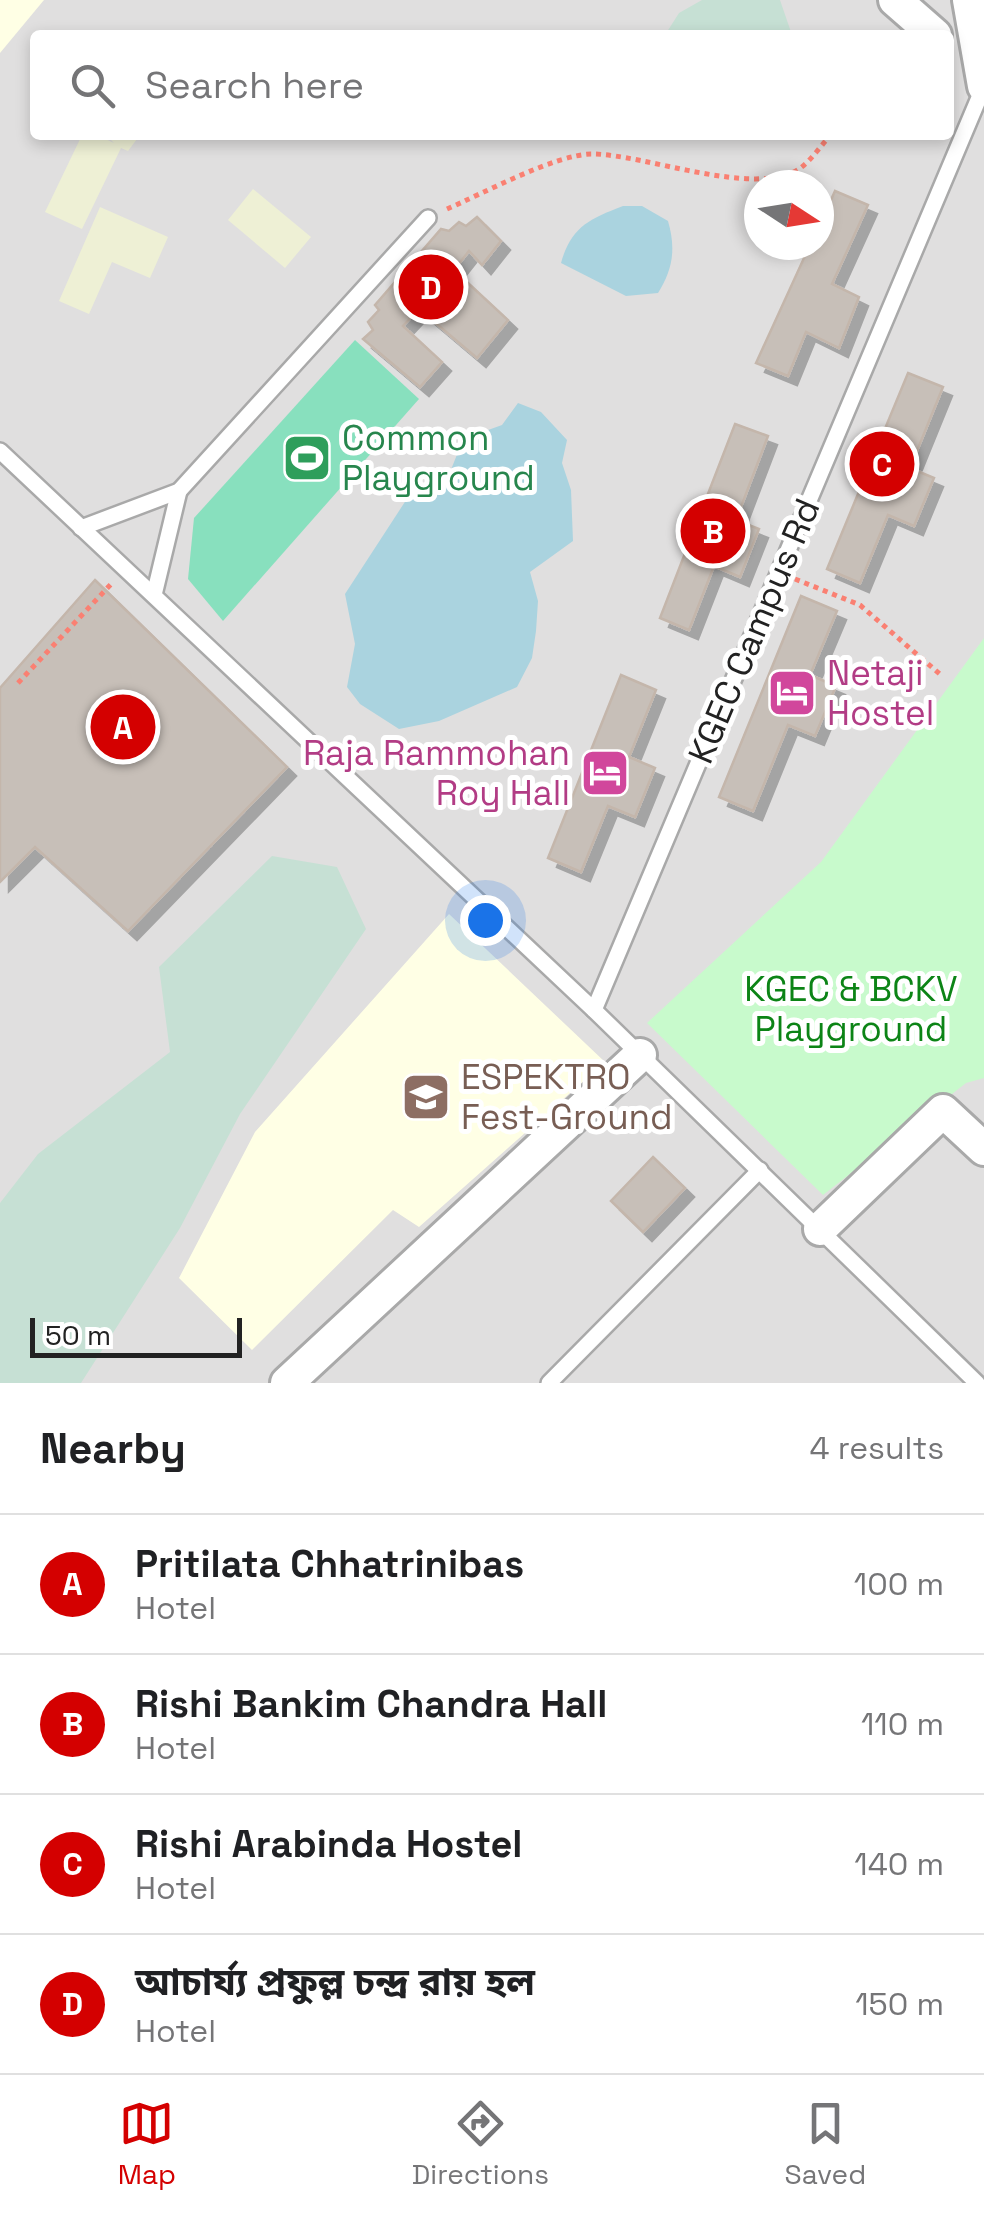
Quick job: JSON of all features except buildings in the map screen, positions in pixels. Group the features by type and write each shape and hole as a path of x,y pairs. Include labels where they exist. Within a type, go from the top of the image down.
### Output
{"street":[{"path":"914,17 953,0"},
{"path":"969,0 984,86"},
{"path":"954,55 984,86"},
{"path":"287,1383 640,1055"},
{"path":"820,1229 944,1111 984,1149"}],"lane":[{"name":"KGEC Campus Rd","path":"594,1010 984,86"},
{"path":"81,528 179,490 428,218"},
{"path":"0,452 594,1010 977,1383"},
{"path":"154,595 179,490"},
{"path":"550,1383 760,1170"}],"path":[{"path":"428,218 532,172 590,154 714,175 778,177 800,168 826,140"},
{"path":"18,683 126,569"},
{"path":"778,573 860,604 942,676"}],"shaded area":[{"path":"0,0 984,0 984,1383 0,1383"},
{"path":"0,0 44,0 0,53"},
{"path":"702,0 780,0 790,30 668,30 679,13"},
{"path":"80,140 136,140 128,151 121,148 82,229 45,212"},
{"path":"253,189 311,237 285,268 228,220"},
{"path":"100,207 168,237 150,278 112,262 89,314 59,301"},
{"path":"272,856 337,867 366,929 240,1114 180,1228 81,1383 0,1383 0,1203 38,1154 170,1052 159,967"},
{"name":"ESPEKTRO Fest-Ground","path":"449,914 605,1062 419,1227 393,1210 252,1350 179,1278 255,1132"}],"green space":[{"name":"Common Playground","path":"355,340 419,399 223,621 188,579 194,518"},
{"name":"KGEC & BCKV Playground","path":"984,638 984,1078 966,1083 823,1195 647,1023 821,862"}],"water":[{"path":"623,206 642,206 668,221 672,258 658,293 626,296 561,263 570,241 583,226"},
{"path":"518,403 541,412 567,440 562,463 571,490 573,541 530,572 538,601 532,658 517,687 439,721 399,729 360,704 347,687 355,644 345,594 412,491 441,495 458,452 477,434 502,425"}],"place":[{"name":"আচার্য্য প্রফুল্ল চন্দ্র রায় হল","path":"431,287"},
{"name":"Common Playground","path":"307,458"},
{"name":"Rishi Arabinda Hostel","path":"882,464"},
{"name":"Rishi Bankim Chandra Hall","path":"713,531"},
{"name":"Netaji Hostel","path":"792,693"},
{"name":"Pritilata Chhatrinibas","path":"123,727"},
{"name":"Raja Rammohan Roy Hall","path":"605,773"},
{"name":"ESPEKTRO Fest-Ground","path":"426,1097"}]}
